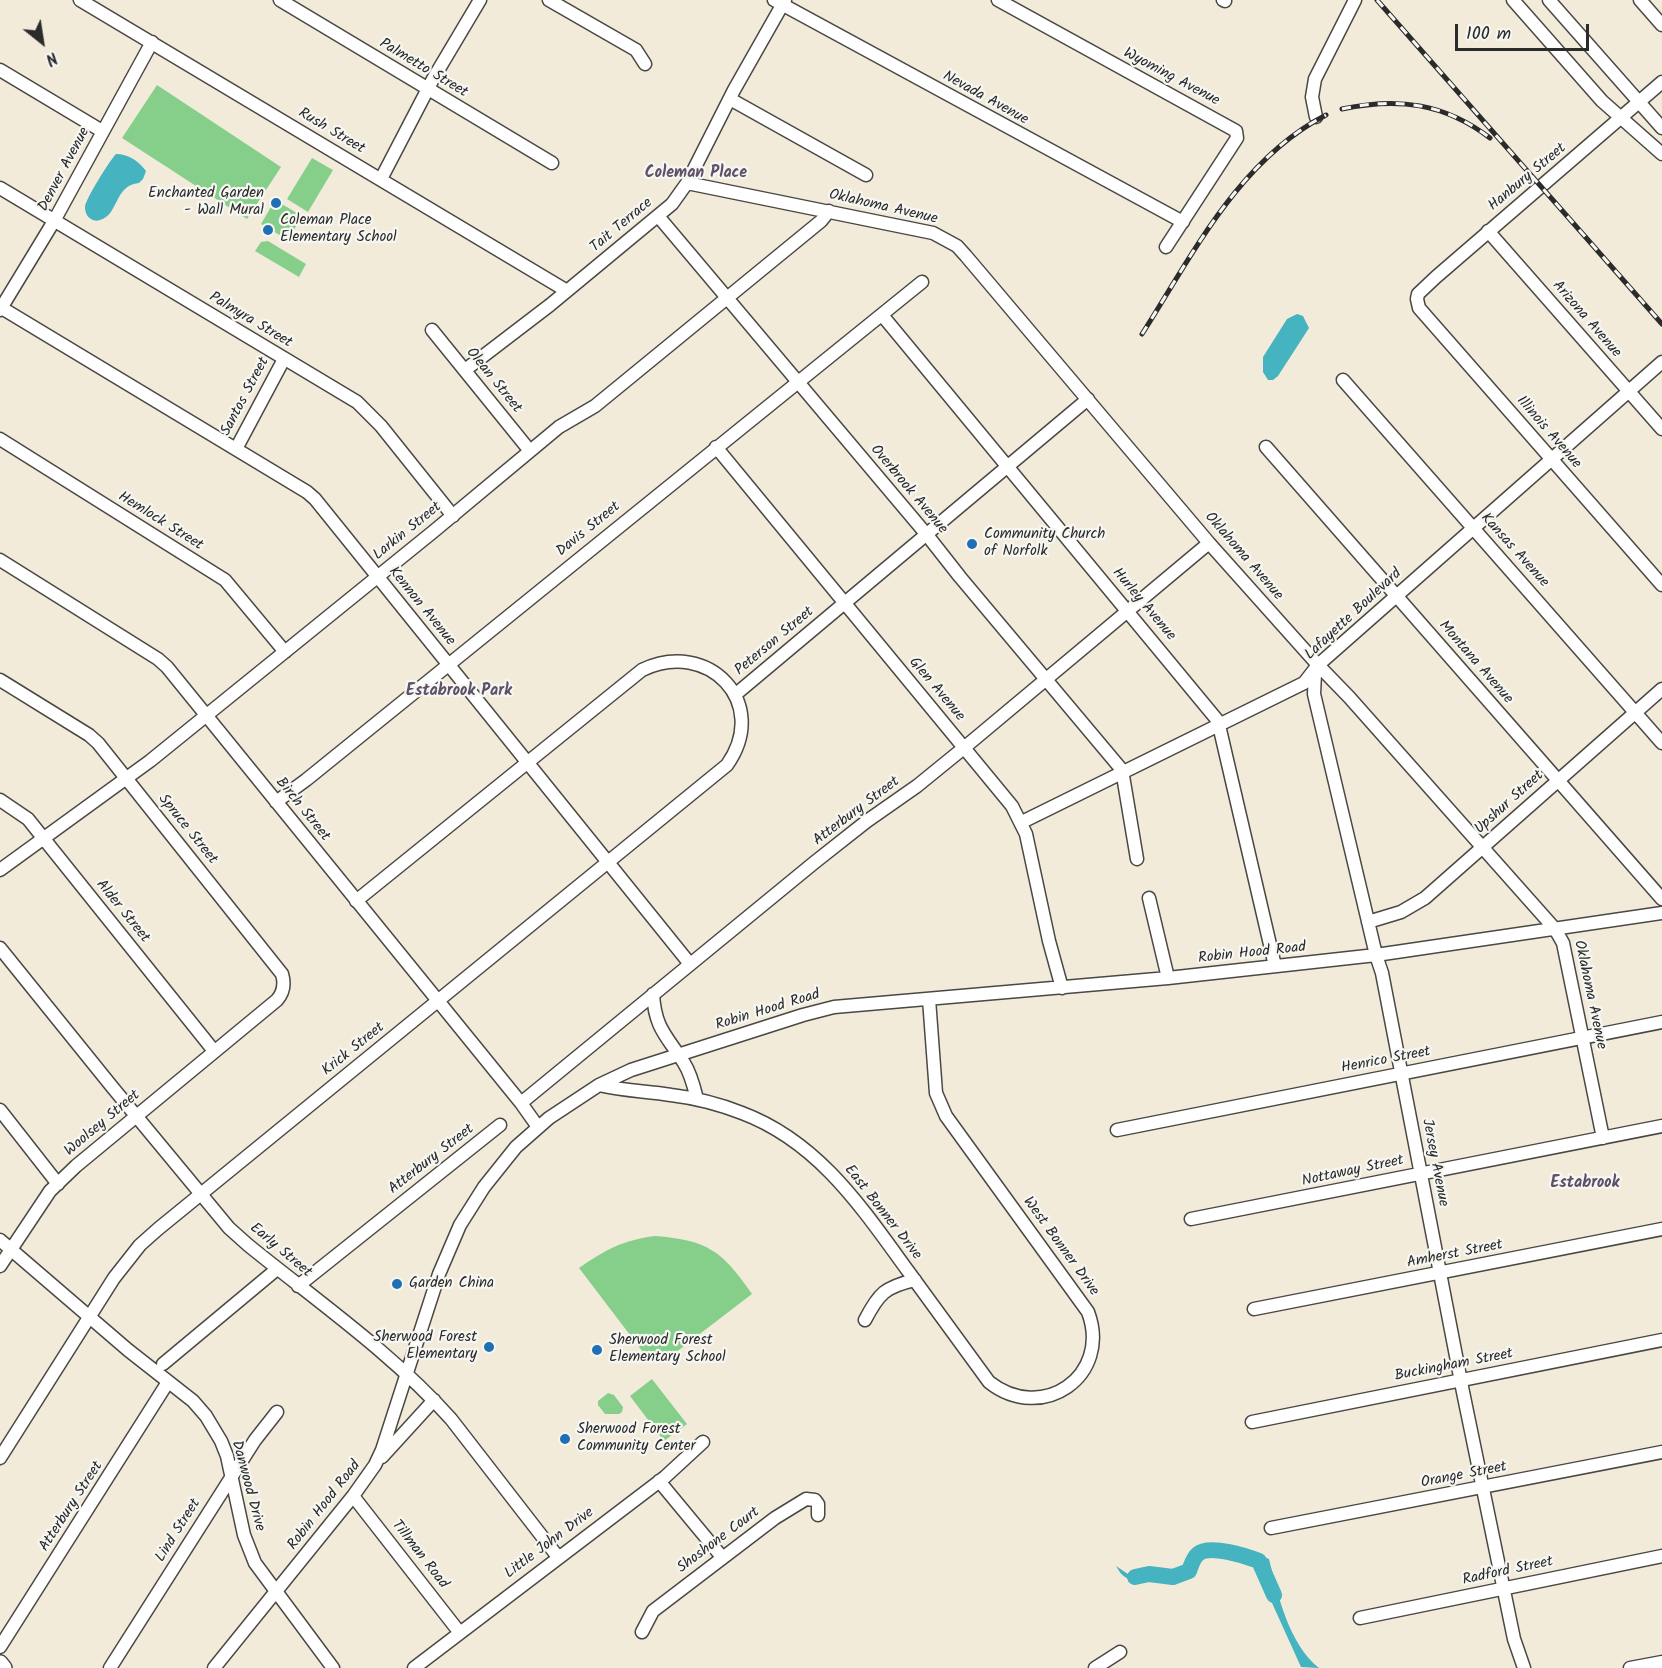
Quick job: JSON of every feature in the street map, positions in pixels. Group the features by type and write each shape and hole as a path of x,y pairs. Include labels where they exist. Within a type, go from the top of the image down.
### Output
{"main road":[{"path":"0,1663 4,1668"}],"street":[{"name":"Rush Street","path":"80,0 567,291"},
{"name":"Palmetto Street","path":"280,0 552,163"},
{"path":"381,179 428,90 480,0"},
{"path":"549,0 636,50 645,64"},
{"name":"Wyoming Avenue","path":"998,0 1236,131 1237,138 1182,222"},
{"path":"1316,117 1312,97 1315,79 1355,0"},
{"path":"1513,0 1590,88 1620,118 1662,154"},
{"path":"1549,0 1662,128"},
{"path":"1640,0 1662,25"},
{"name":"Nevada Avenue","path":"780,2 1182,222"},
{"name":"Tait Terrace","path":"465,370 567,291 672,204 687,183 780,2"},
{"name":"Denver Avenue","path":"0,309 54,221 152,42"},
{"path":"0,70 102,131"},
{"name":"Hanbury Street","path":"1417,299 1436,277 1662,82"},
{"path":"730,99 866,175"},
{"name":"Oklahoma Avenue","path":"687,183 933,233 957,246 1209,543 1555,929 1563,943 1603,1138"},
{"name":"Palmyra Street","path":"0,188 357,402 366,409 453,516"},
{"name":"Larkin Street","path":"0,870 42,837 126,779 206,716 559,427 595,406 829,211"},
{"name":"Overbrook Avenue","path":"658,216 1047,678 1124,773"},
{"path":"1166,247 1182,222"},
{"name":"Arizona Avenue","path":"1488,231 1662,429"},
{"name":"Davis Street","path":"276,802 922,282"},
{"name":"Illinois Avenue","path":"1417,299 1419,308 1662,585"},
{"name":"Kennon Avenue","path":"0,309 307,492 690,964"},
{"name":"Hurley Avenue","path":"882,315 1212,712 1220,725 1275,966"},
{"name":"Olean Street","path":"432,330 530,451"},
{"name":"Santos Street","path":"236,449 284,359"},
{"name":"Lafayette Boulevard","path":"1022,822 1294,689 1311,676 1318,665 1662,362"},
{"name":"Kansas Avenue","path":"1343,380 1662,743"},
{"name":"Peterson Street","path":"356,901 608,696 653,664 678,660 702,665 726,680 736,694 1088,399"},
{"name":"Hemlock Street","path":"0,439 225,580 285,652"},
{"name":"Glen Avenue","path":"716,447 1012,806 1022,822 1062,988"},
{"name":"Montana Avenue","path":"1266,447 1662,899"},
{"name":"Atterbury Street","path":"521,1102 849,835 917,786 965,747 1209,543"},
{"name":"Birch Street","path":"0,560 158,659 167,667 437,1002 521,1102 538,1127"},
{"name":"Jersey Avenue","path":"1318,665 1314,694 1382,973 1503,1588 1514,1639 1524,1668"},
{"name":"Spruce Street","path":"0,680 89,735 282,974 284,987 281,995 246,1025"},
{"name":"Upshur Street","path":"1368,922 1401,912 1425,898 1662,689"},
{"name":"Krick Street","path":"0,1458 114,1278 140,1245 728,765 734,756 740,738 740,708 736,694"},
{"path":"1124,773 1137,859"},
{"name":"Alder Street","path":"0,800 27,819 214,1051"},
{"path":"1149,898 1168,978"},
{"name":"Robin Hood Road","path":"214,1668 353,1497 375,1465 382,1450 439,1274 460,1226 484,1187 499,1166 538,1127 599,1085 632,1070 678,1054 827,1009 1168,978 1376,955 1662,913"},
{"name":"Early Street","path":"0,948 200,1194 242,1239 407,1373 434,1400 558,1557"},
{"path":"652,994 653,1008 659,1028 691,1076 698,1099"},
{"name":"West Bonner Drive","path":"915,1280 989,1382 1008,1394 1031,1399 1053,1395 1074,1382 1089,1360 1094,1331 1088,1312 940,1105 936,1092 930,999"},
{"name":"Henrico Street","path":"1117,1130 1662,1022"},
{"name":"Woolsey Street","path":"0,1266 50,1191 102,1143 246,1025"},
{"name":"East Bonner Drive","path":"599,1085 698,1099 745,1114 778,1131 821,1162 854,1197 915,1280"},
{"path":"0,1110 58,1184"},
{"name":"Atterbury Street","path":"298,1286 500,1125"},
{"name":"Nottaway Street","path":"1191,1219 1662,1126"},
{"name":"Amherst Street","path":"1254,1310 1662,1229"},
{"name":"Danwood Drive","path":"0,1240 193,1401 215,1430 226,1456 248,1549 255,1563 333,1668"},
{"path":"163,1364 277,1269"},
{"path":"865,1320 873,1304 884,1291 893,1285 915,1280"},
{"name":"Buckingham Street","path":"1252,1422 1662,1340"},
{"name":"Atterbury Street","path":"0,1647 168,1382"},
{"path":"375,1465 434,1400"},
{"name":"Lind Street","path":"110,1668 231,1476 277,1412"},
{"name":"Little John Drive","path":"414,1668 659,1481 703,1442"},
{"name":"Orange Street","path":"1271,1528 1662,1452"},
{"path":"659,1481 722,1557"},
{"name":"Tillman Road","path":"353,1497 460,1633"},
{"name":"Shoshone Court","path":"642,1632 653,1611 775,1518 804,1500 811,1499 818,1504 818,1515"},
{"name":"Radford Street","path":"1360,1618 1662,1556"},
{"path":"1095,1668 1120,1652"},
{"path":"1630,1668 1662,1662"}],"green space":[{"path":"157,85 281,167 247,219 122,138"},
{"path":"312,158 333,170 308,212 287,199"},
{"path":"275,200 302,216 288,240 261,224"},
{"path":"268,241 306,264 299,277 255,251 261,242"},
{"path":"655,1236 688,1241 712,1250 732,1267 752,1294 667,1359 646,1356 579,1268 615,1247 633,1240"},
{"path":"652,1379 687,1424 664,1441 630,1396"},
{"path":"608,1393 614,1395 623,1407 619,1414 605,1414 598,1405 598,1401"}],"water":[{"path":"116,154 133,159 146,171 139,183 125,189 106,217 93,220 86,214 86,203"},
{"path":"1297,314 1303,316 1309,328 1278,376 1273,380 1268,380 1263,372 1263,357 1287,319"},
{"path":"1214,1549 1248,1551 1269,1559 1292,1633 1309,1658 1319,1668 1301,1667 1272,1603 1265,1570 1251,1555 1197,1556 1197,1553 1189,1559 1186,1575 1166,1580 1130,1579 1122,1575 1116,1566 1131,1576 1178,1574 1182,1571 1191,1553"}],"waterway":[{"path":"1135,1577 1149,1574 1173,1577 1189,1571 1193,1560 1203,1551 1219,1551 1259,1561 1274,1595"}],"railway":[{"path":"1377,0 1662,324"},
{"path":"1342,109 1382,104 1420,106 1455,117 1490,138"},
{"path":"1142,334 1220,211 1243,183 1295,134 1326,115"}],"place":[{"name":"Enchanted Garden - Wall Mural","path":"276,203"},
{"name":"Coleman Place Elementary School","path":"268,230"},
{"name":"Community Church of Norfolk","path":"972,544"},
{"name":"Garden China","path":"397,1284"},
{"name":"Sherwood Forest Elementary","path":"489,1347"},
{"name":"Sherwood Forest Elementary School","path":"597,1350"},
{"name":"Sherwood Forest Community Center","path":"565,1439"}],"district":[{"name":"Coleman Place","path":"696,174"},
{"name":"Estabrook Park","path":"459,692"},
{"name":"Estabrook","path":"1585,1184"}]}
